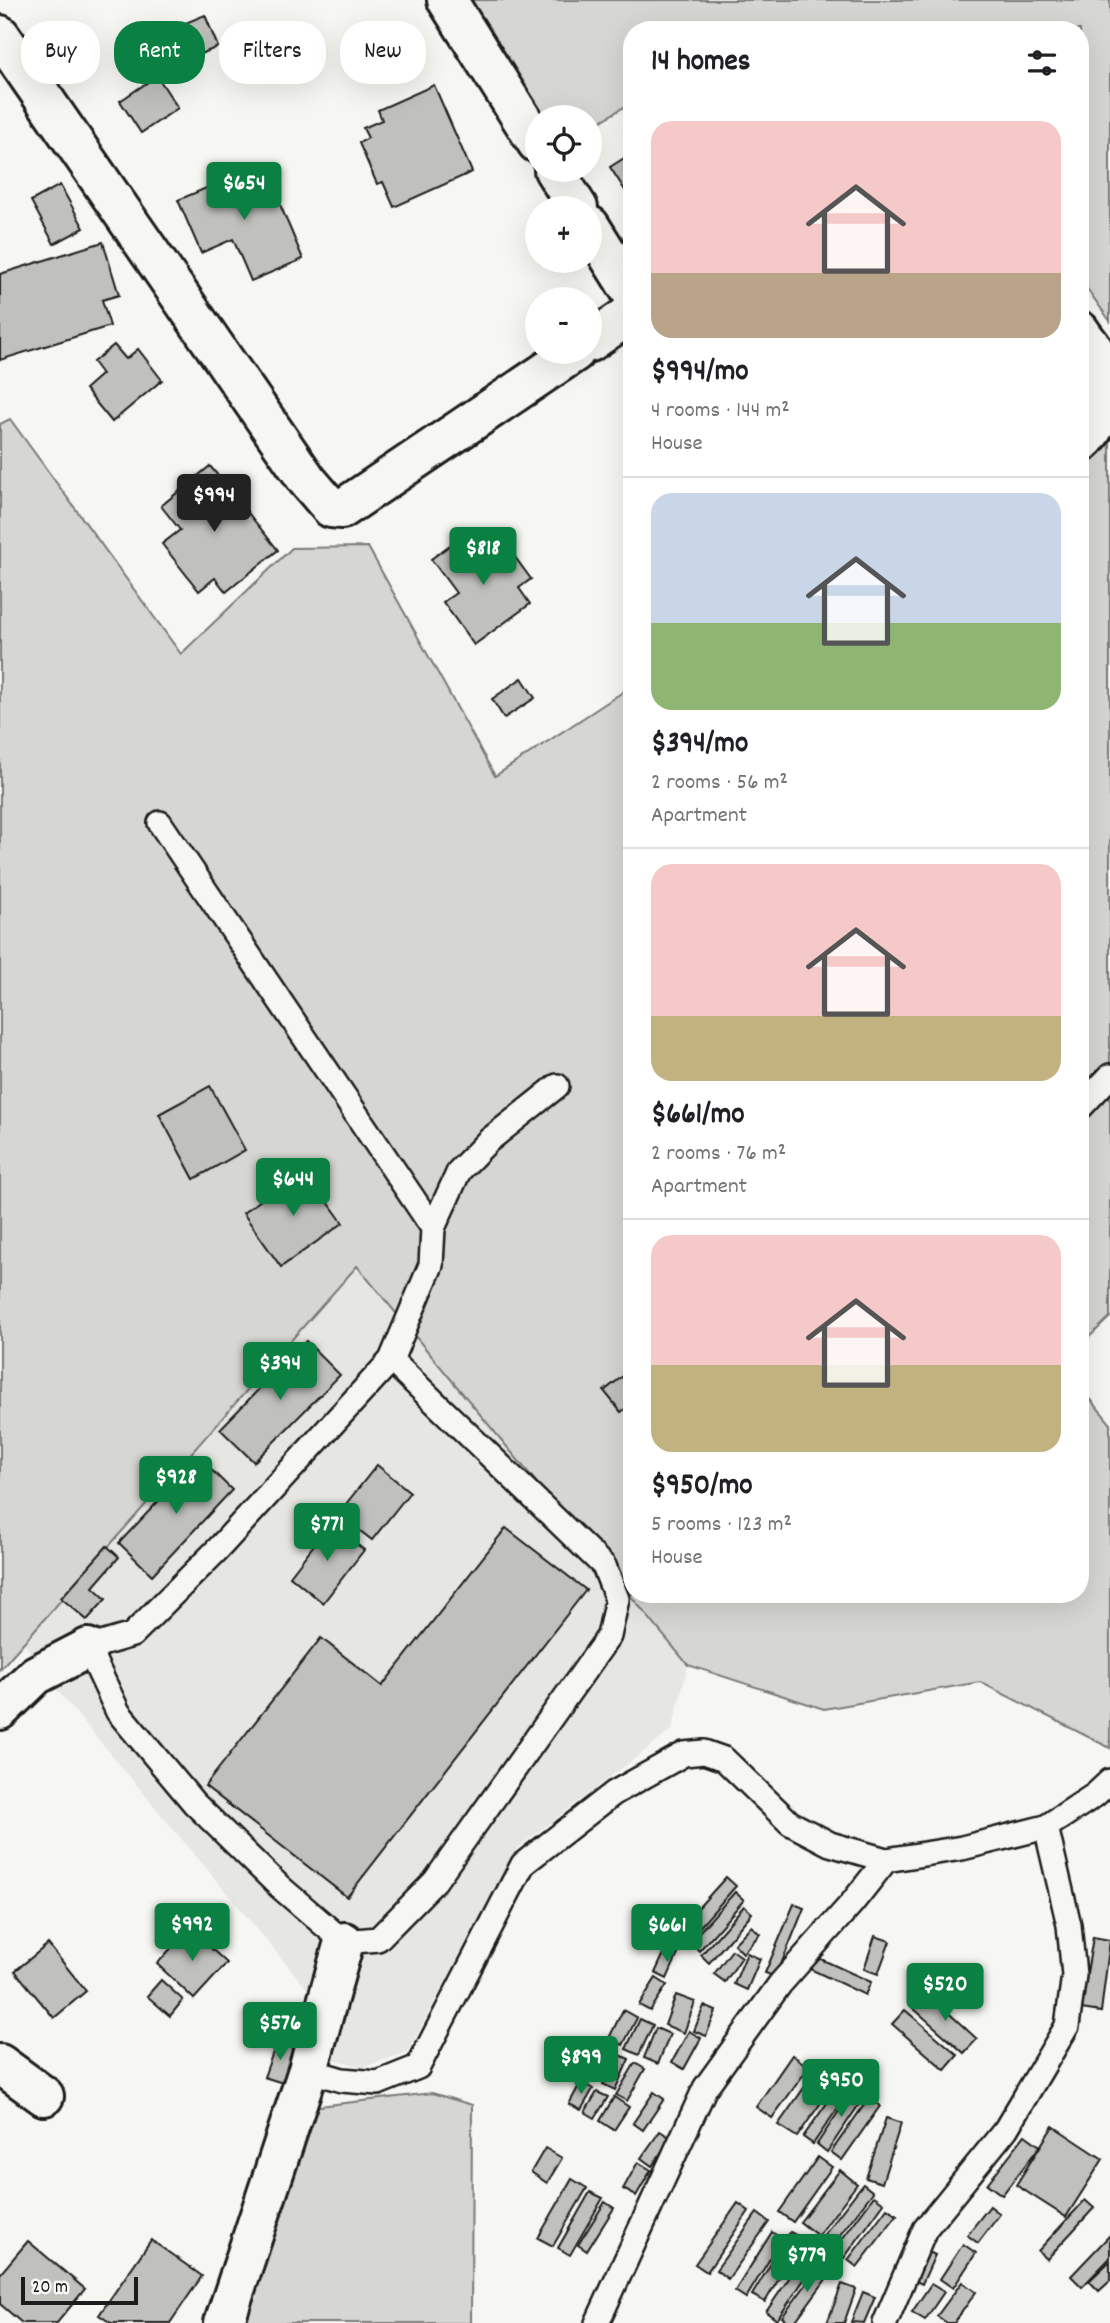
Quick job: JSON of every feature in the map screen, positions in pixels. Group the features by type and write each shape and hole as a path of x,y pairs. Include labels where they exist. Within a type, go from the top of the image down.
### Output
{"street":[{"path":"447,0 525,124"},
{"path":"0,35 307,480 331,508 342,509 557,364"},
{"path":"602,245 623,279"},
{"path":"602,334 623,319"},
{"path":"1089,344 1101,362 1103,407 1089,437"},
{"path":"0,1710 36,1675 88,1648"},
{"path":"224,2323 308,2070 344,1942"},
{"path":"0,2064 44,2096"}],"lane":[{"path":"160,823 433,1228"},
{"path":"1089,1098 1110,1076"},
{"path":"391,1360 604,1566 617,1599 610,1636 435,1881 378,1939 344,1942 280,1887 194,1803 118,1712 88,1648 132,1635 218,1549 391,1360 431,1265 433,1228 459,1171 488,1141 557,1086"},
{"path":"308,2070 342,2080 378,2083 418,2067 523,1864 614,1793 684,1754 704,1752 724,1759 790,1823 830,1843 886,1860 962,1848 1046,1827 1095,1795 1110,1781"},
{"path":"885,2323 925,2229 1006,2129 1067,2026 1074,1976 1069,1925 1046,1827"},
{"path":"597,2323 705,2088 780,1984 886,1860"}],"shaded area":[{"path":"447,0 1110,0 1110,321 1089,292 1089,21 623,21 623,108 602,121 602,105 528,105"},
{"path":"10,419 181,654 292,548 368,547 495,776 623,692 623,1587 357,1266 0,1669 0,424"},
{"path":"1110,438 1110,1317 1089,1337 1089,460 1105,447"},
{"path":"357,1266 623,1587 623,1603 637,1603 688,1665 672,1730 516,1849 408,2052 363,2067 326,2057 314,1997 52,1684 24,1643"},
{"path":"1089,1397 1110,1423 1110,1748 980,1682 824,1709 688,1665 637,1603 1089,1603"},
{"path":"432,2093 472,2105 471,2323 239,2323 294,2140 319,2106"}],"building":[{"path":"205,15 218,47 205,52 205,21 190,21"},
{"path":"145,84 162,84 178,108 141,133 120,101"},
{"path":"434,85 472,172 394,207 383,182 377,184 359,143 368,138 363,128 382,120 378,110"},
{"path":"623,159 623,187 610,167"},
{"path":"263,164 303,259 251,281 233,239 201,253 178,200"},
{"path":"60,185 84,228 54,244 31,201"},
{"path":"103,242 119,295 102,300 110,326 0,360 0,274"},
{"path":"114,345 126,359 138,349 162,380 112,422 85,389 102,374 93,362"},
{"path":"210,466 278,550 226,592 215,578 199,591 162,544 180,530 161,506"},
{"path":"498,534 531,579 519,588 530,604 474,645 443,602 456,593 431,559 453,543 465,559"},
{"path":"522,678 535,698 504,718 492,699"},
{"path":"210,1086 245,1150 194,1179 159,1114"},
{"path":"304,1169 343,1223 281,1267 243,1213"},
{"path":"306,1341 340,1375 254,1462 220,1429"},
{"path":"623,1376 623,1410 621,1412 604,1391"},
{"path":"199,1458 232,1490 152,1575 119,1543"},
{"path":"377,1465 410,1492 372,1540 338,1514"},
{"path":"330,1524 364,1550 323,1603 290,1576"},
{"path":"506,1528 586,1590 347,1897 205,1786 321,1638 382,1686"},
{"path":"107,1546 119,1557 93,1587 106,1599 87,1620 61,1598"},
{"path":"726,1877 736,1886 689,1939 679,1929"},
{"path":"735,1892 744,1900 699,1951 690,1942"},
{"path":"794,1904 804,1908 776,1977 765,1973"},
{"path":"744,1906 752,1913 709,1963 701,1955"},
{"path":"751,1926 760,1934 743,1953 734,1944"},
{"path":"189,1928 227,1963 194,1999 157,1964"},
{"path":"875,1936 890,1941 878,1974 864,1969"},
{"path":"1093,1937 1110,1940 1101,2012 1081,2009"},
{"path":"48,1944 86,1991 54,2018 15,1971"},
{"path":"666,1949 678,1954 667,1979 655,1973"},
{"path":"732,1950 742,1957 725,1982 714,1974"},
{"path":"747,1953 760,1959 747,1990 734,1984"},
{"path":"812,1955 871,1982 865,1995 806,1967"},
{"path":"656,1978 667,1985 650,2011 639,2005"},
{"path":"161,1980 183,2000 170,2016 147,1996"},
{"path":"927,1993 977,2039 964,2053 913,2008"},
{"path":"676,1995 695,2002 684,2033 665,2025"},
{"path":"704,2006 716,2011 706,2036 694,2031"},
{"path":"623,2010 637,2018 623,2045 609,2038"},
{"path":"905,2010 958,2055 945,2070 892,2024"},
{"path":"640,2019 653,2025 639,2055 626,2049"},
{"path":"656,2028 670,2034 658,2064 644,2058"},
{"path":"689,2031 701,2038 684,2069 672,2062"},
{"path":"277,2041 296,2048 283,2083 264,2077"},
{"path":"607,2046 616,2050 604,2079 595,2075"},
{"path":"618,2054 629,2059 615,2090 603,2084"},
{"path":"792,2055 809,2067 772,2118 756,2107"},
{"path":"635,2063 645,2069 627,2101 616,2095"},
{"path":"818,2068 836,2081 797,2137 778,2125"},
{"path":"581,2082 593,2089 581,2110 569,2104"},
{"path":"842,2082 851,2089 813,2144 803,2137"},
{"path":"855,2087 866,2094 827,2152 817,2144"},
{"path":"597,2092 608,2097 595,2118 585,2112"},
{"path":"654,2092 664,2099 643,2130 633,2123"},
{"path":"614,2097 629,2107 614,2130 600,2121"},
{"path":"869,2098 880,2106 842,2160 831,2152"},
{"path":"886,2118 901,2123 882,2183 866,2178"},
{"path":"1053,2126 1103,2159 1066,2217 1016,2185"},
{"path":"660,2131 671,2138 652,2166 641,2158"},
{"path":"1025,2135 1040,2146 1002,2195 987,2184"},
{"path":"545,2148 562,2158 547,2183 531,2172"},
{"path":"818,2157 832,2167 793,2222 779,2212"},
{"path":"638,2162 651,2170 636,2196 623,2189"},
{"path":"840,2170 857,2184 818,2236 800,2222"},
{"path":"572,2179 587,2188 553,2246 538,2238"},
{"path":"863,2184 873,2192 832,2245 822,2237"},
{"path":"590,2192 603,2198 570,2255 558,2248"},
{"path":"874,2196 884,2203 844,2258 834,2250"},
{"path":"1085,2200 1094,2208 1047,2259 1038,2251"},
{"path":"605,2202 614,2208 587,2251 578,2245"},
{"path":"738,2203 749,2211 707,2272 695,2264"},
{"path":"990,2206 1000,2214 978,2243 967,2235"},
{"path":"887,2208 897,2215 857,2267 848,2260"},
{"path":"757,2213 769,2222 728,2279 716,2270"},
{"path":"772,2232 782,2239 746,2298 735,2291"},
{"path":"790,2232 803,2239 765,2302 752,2295"},
{"path":"1110,2235 1110,2258 1082,2287 1071,2276"},
{"path":"151,2240 202,2276 170,2323 111,2323 99,2315"},
{"path":"28,2241 85,2289 57,2323 22,2323 0,2304 0,2274"},
{"path":"963,2244 976,2253 953,2288 940,2279"},
{"path":"921,2248 935,2255 922,2284 909,2278"},
{"path":"804,2256 815,2263 777,2320 766,2312"},
{"path":"1110,2261 1110,2281 1099,2291 1089,2281"},
{"path":"822,2263 832,2271 794,2323 789,2323 782,2317"},
{"path":"962,2282 976,2292 954,2323 947,2323 937,2316"},
{"path":"842,2284 856,2289 844,2323 827,2323"},
{"path":"931,2284 944,2292 925,2320 912,2312"},
{"path":"863,2292 875,2297 864,2323 851,2322"}]}
